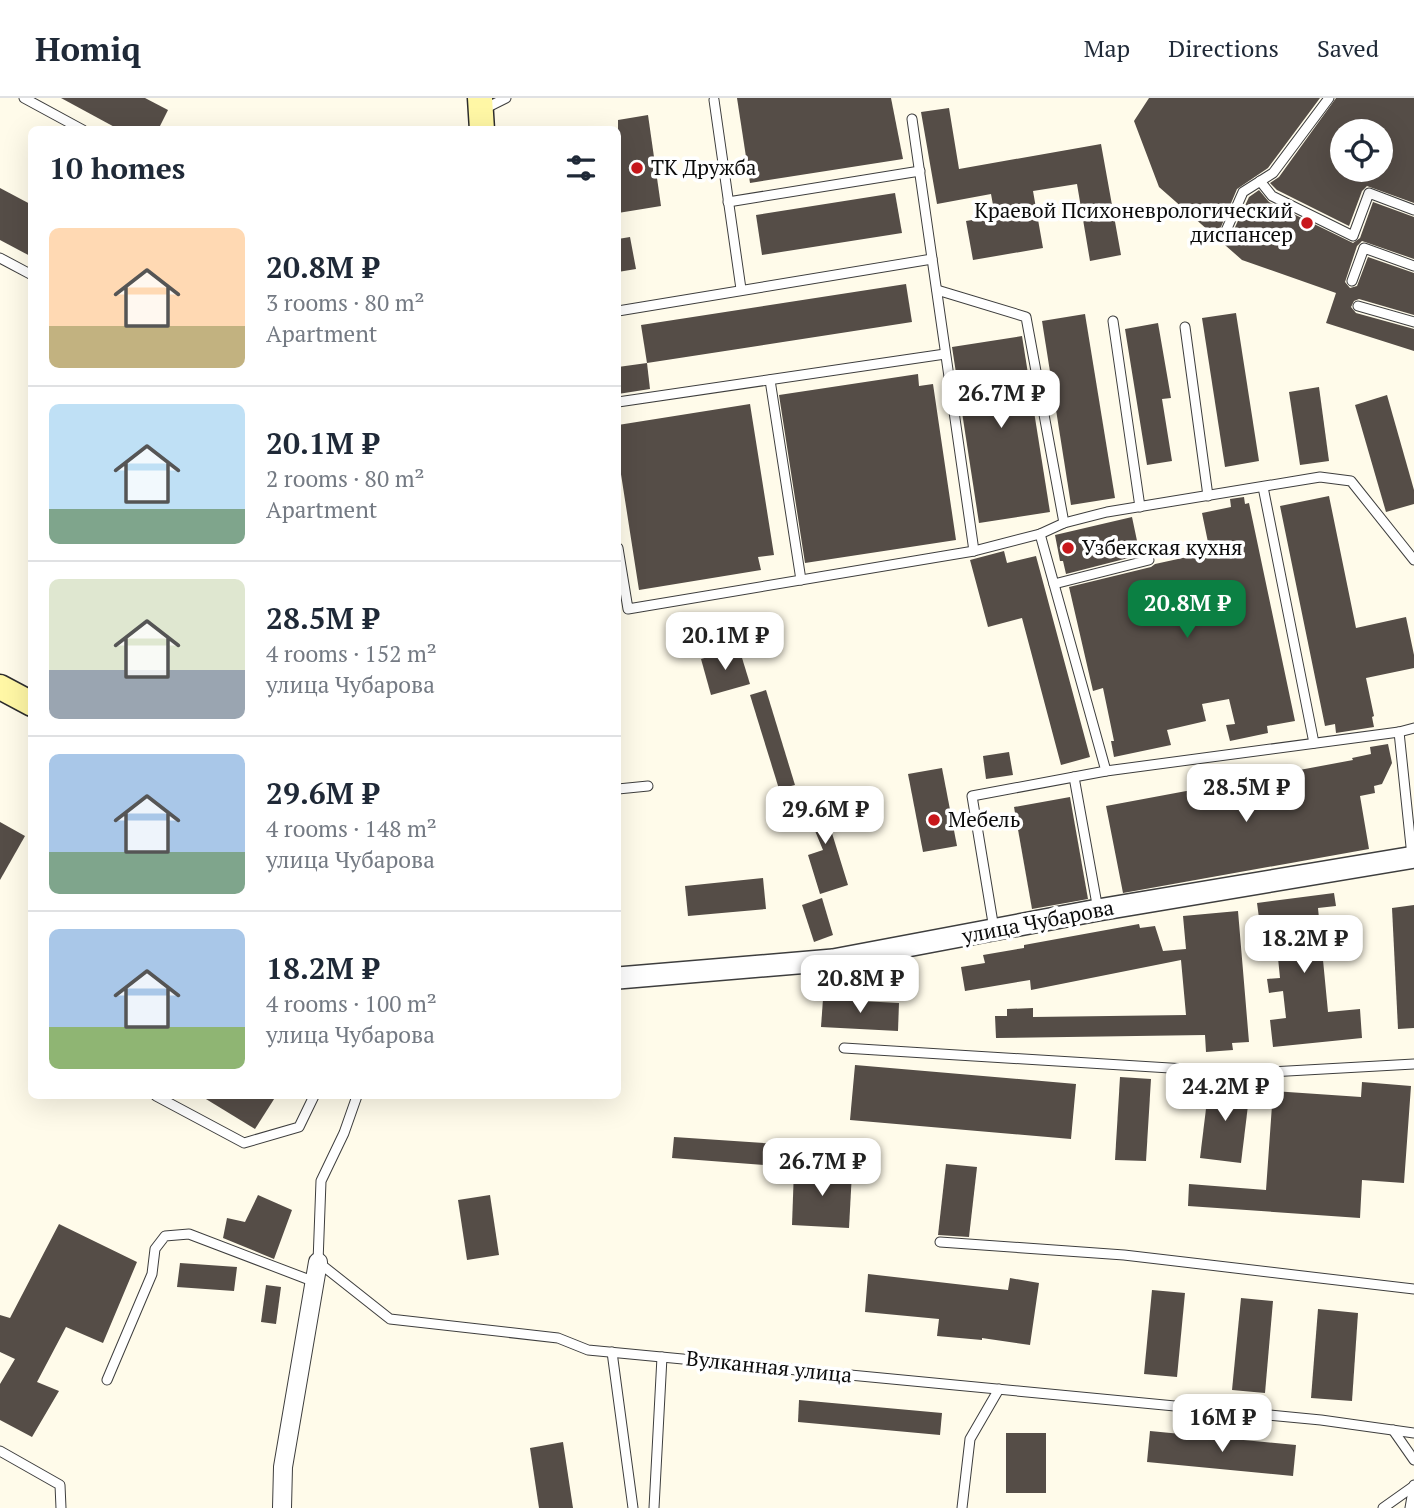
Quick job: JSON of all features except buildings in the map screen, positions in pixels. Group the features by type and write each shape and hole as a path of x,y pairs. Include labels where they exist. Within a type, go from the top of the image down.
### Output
{"main road":[{"path":"0,687 28,702"}],"street":[{"name":"улица Чубарова","path":"622,975 833,960 1098,910 1413,857"},
{"path":"282,1508 285,1455 318,1262"}],"lane":[{"path":"24,98 76,126"},
{"path":"481,113 506,98"},
{"path":"1225,233 1243,192 1273,173 1329,98"},
{"path":"714,100 741,289"},
{"path":"912,119 974,551"},
{"path":"728,202 920,171"},
{"path":"1260,181 1272,196 1353,236 1369,193 1414,210"},
{"path":"1352,281 1364,248 1414,266"},
{"path":"0,258 28,273"},
{"path":"621,310 932,259"},
{"path":"937,290 1026,317 1064,523"},
{"path":"1358,306 1414,322"},
{"path":"1112,321 1140,507"},
{"path":"1185,327 1208,496"},
{"path":"621,402 945,354"},
{"path":"770,380 801,580"},
{"path":"621,566 628,609 974,551 1040,534 1064,523 1140,507 1320,477 1351,481 1414,560"},
{"path":"1263,487 1314,743"},
{"path":"1040,534 1106,771"},
{"path":"1054,584 1149,560"},
{"path":"994,930 972,796 1106,771 1414,728"},
{"path":"1399,732 1413,857"},
{"path":"1074,778 1098,910"},
{"path":"621,789 648,786"},
{"path":"844,1048 1251,1073 1414,1064"},
{"path":"162,1099 243,1143 299,1127 313,1099"},
{"path":"318,1262 321,1181 344,1133 356,1099"},
{"path":"107,1380 152,1274 155,1250 165,1236 189,1234 315,1282"},
{"path":"940,1242 1124,1255 1414,1289"},
{"name":"Вулканная улица","path":"318,1262 390,1319 558,1338 588,1350 1321,1420 1414,1433"},
{"path":"612,1352 634,1508"},
{"path":"654,1508 662,1357"},
{"path":"962,1508 970,1440 999,1389"},
{"path":"1393,1430 1414,1460"},
{"path":"0,1451 60,1485 61,1508"},
{"path":"1383,1508 1414,1485"},
{"path":"1410,1508 1414,1485"}],"place":[{"name":"ТК Дружба","path":"637,168"},
{"name":"Краевой Психоневрологический диспансер","path":"1307,223"},
{"name":"Узбекская кухня","path":"1068,548"},
{"name":"Мебель","path":"934,820"}]}
